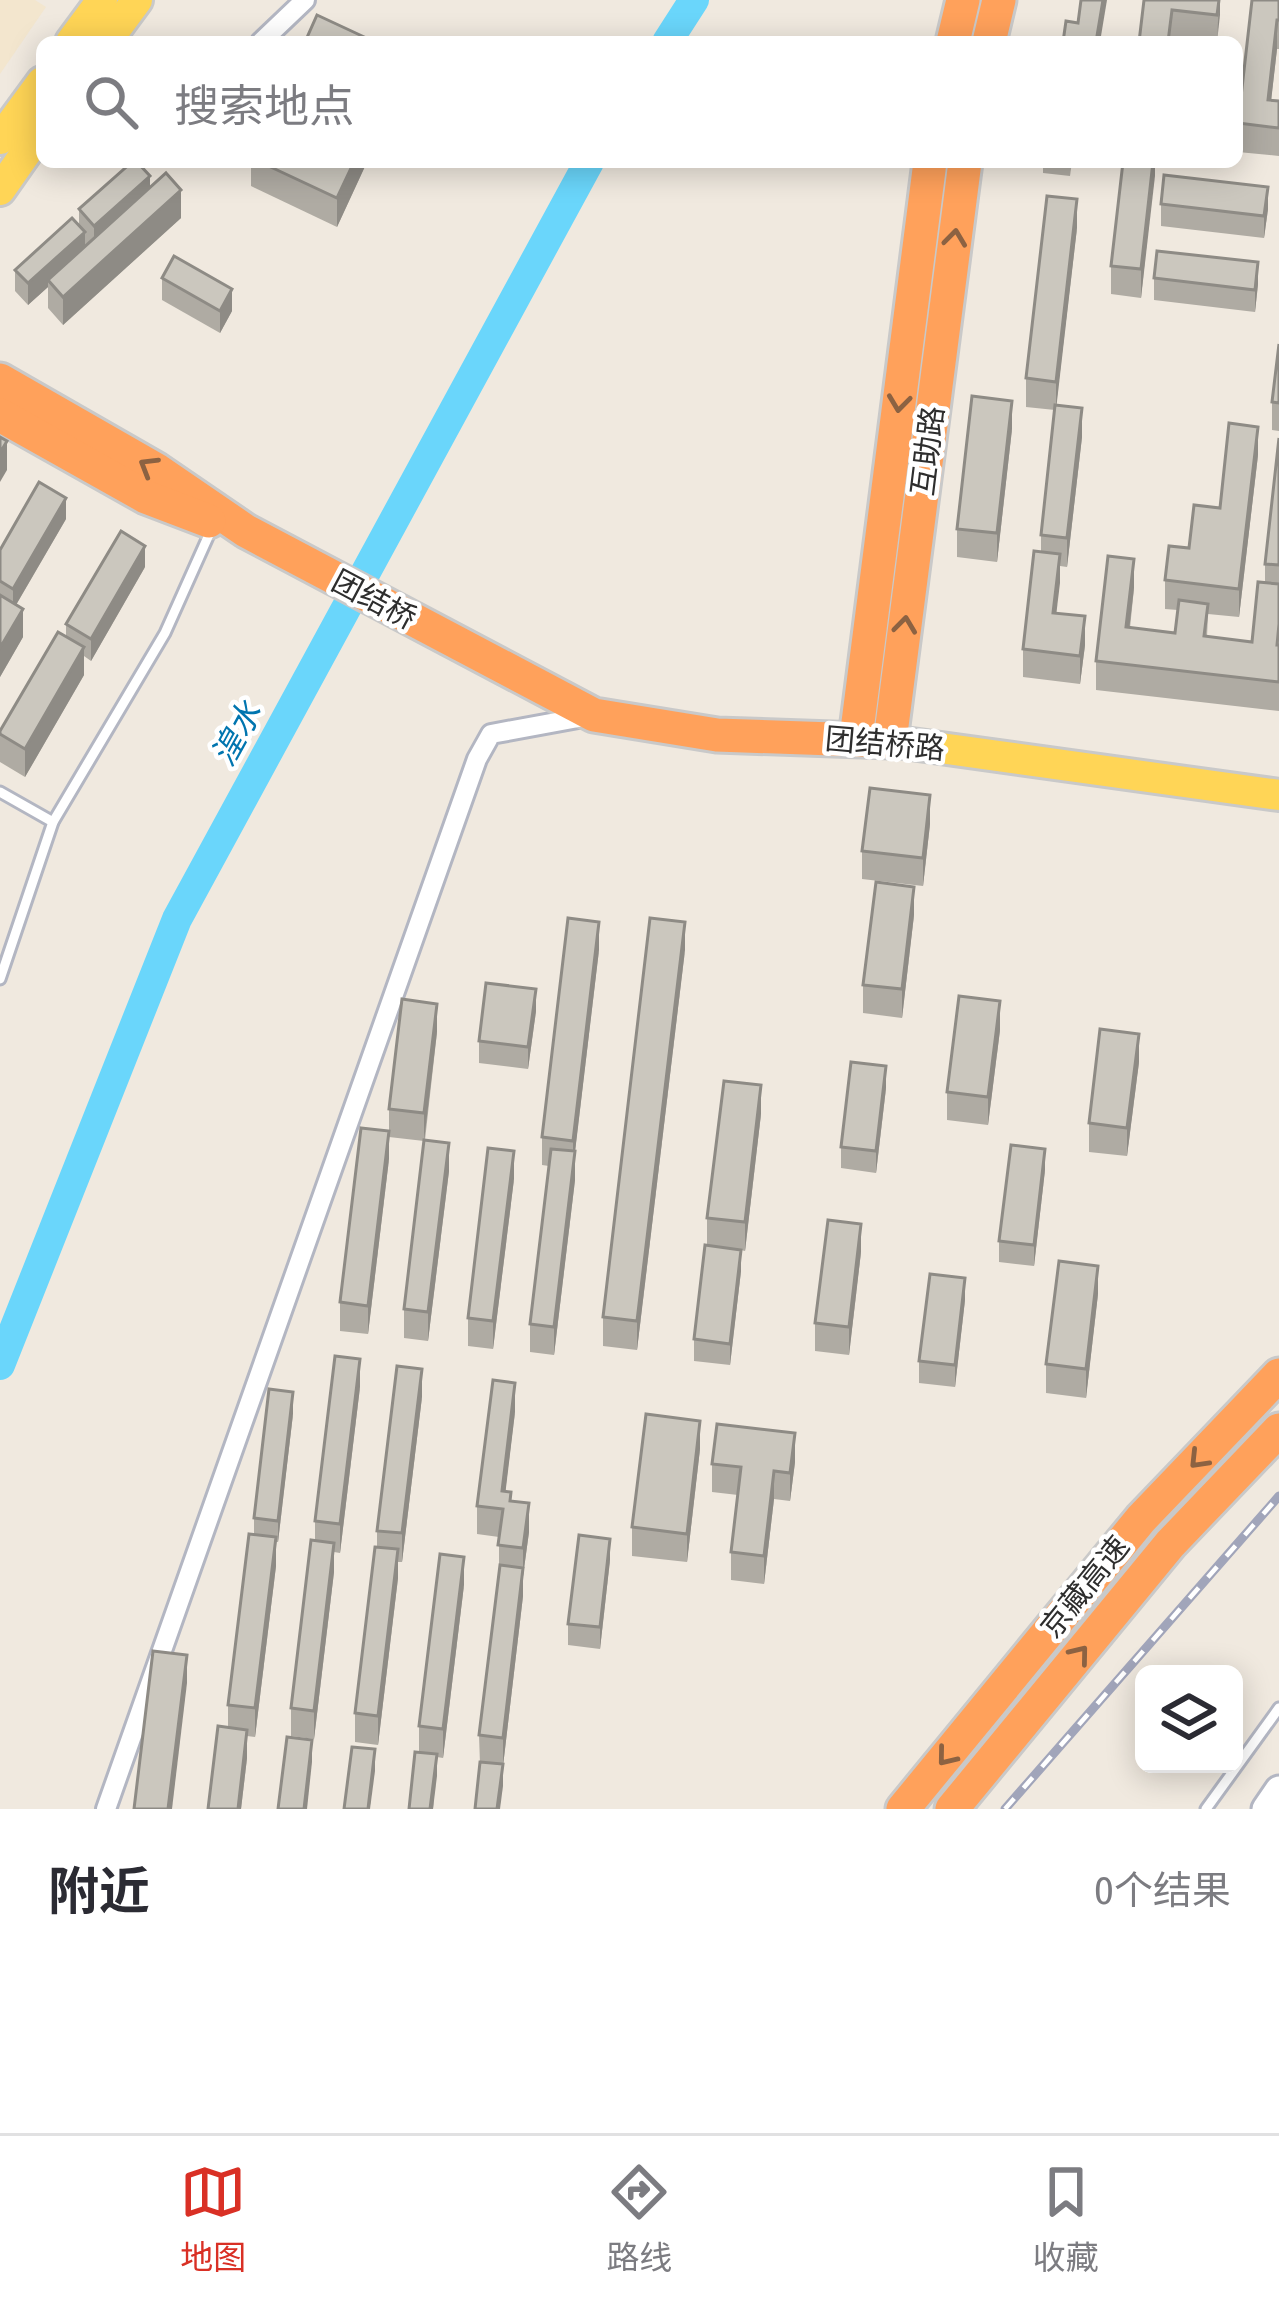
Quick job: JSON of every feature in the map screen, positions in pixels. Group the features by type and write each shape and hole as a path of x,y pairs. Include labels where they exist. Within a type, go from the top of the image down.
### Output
{"highway":[{"path":"954,36 963,0"},
{"path":"990,36 999,0"},
{"name":"互助路","path":"856,738 929,168"},
{"name":"互助路","path":"890,741 964,168"},
{"path":"0,380 157,470 230,527"},
{"path":"0,415 146,497 230,527"},
{"name":"团结桥","path":"230,527 501,669"},
{"name":"团结桥路","path":"501,669 594,715 717,735 890,741"},
{"name":"京藏高速","path":"903,1809 1142,1519 1279,1375"},
{"name":"京藏高速","path":"952,1809 1170,1544 1279,1430"}],"main road":[{"path":"75,36 102,0"},
{"path":"110,36 137,0"},
{"path":"0,140 36,90"},
{"path":"0,190 36,139"},
{"name":"团结桥路","path":"890,741 1279,795"}],"street":[{"path":"267,36 305,0"},
{"path":"106,1809 477,759 491,734 594,715"},
{"path":"1266,1809 1279,1790"}],"lane":[{"path":"0,979 53,822 230,527"},
{"path":"0,792 53,822"},
{"path":"1205,1809 1279,1708"}],"shaded area":[{"path":"0,0 35,0 46,7 0,74"}],"building":[{"path":"1081,0 1103,0 1097,36 1064,36 1066,21 1078,23"},
{"path":"1144,0 1219,0 1217,15 1172,10 1169,36 1140,36"},
{"path":"1252,0 1279,0 1268,100 1279,101 1279,128 1243,124"},
{"path":"317,15 362,36 308,36"},
{"path":"125,168 143,168 150,176 94,226 79,209"},
{"path":"273,168 351,168 337,198"},
{"path":"1122,168 1152,168 1141,269 1111,266"},
{"path":"166,173 181,190 63,297 48,280"},
{"path":"1164,175 1268,187 1264,216 1161,204"},
{"path":"1047,196 1077,199 1056,382 1026,378"},
{"path":"72,218 85,232 28,283 15,270"},
{"path":"1157,251 1258,262 1255,290 1154,278"},
{"path":"174,256 232,289 220,311 162,278"},
{"path":"1279,344 1279,403 1272,402"},
{"path":"972,396 1012,401 997,533 957,529"},
{"path":"1055,405 1082,408 1067,538 1041,535"},
{"path":"1229,423 1258,427 1239,589 1165,580 1169,546 1189,548 1194,505 1220,508"},
{"path":"1279,438 1279,565 1265,564"},
{"path":"39,482 66,498 13,589 0,581 0,550"},
{"path":"121,531 145,546 91,639 66,624"},
{"path":"1034,551 1060,554 1053,613 1085,616 1080,656 1023,649"},
{"path":"1108,556 1134,559 1126,627 1175,633 1179,600 1208,604 1204,636 1252,642 1258,582 1279,584 1279,682 1096,661"},
{"path":"0,595 23,609 0,648"},
{"path":"58,632 84,647 25,749 0,731"},
{"path":"870,788 930,795 923,858 862,851"},
{"path":"876,882 914,887 902,989 863,985"},
{"path":"568,918 599,922 573,1141 542,1137"},
{"path":"650,918 685,922 637,1321 603,1317"},
{"path":"486,983 536,989 528,1047 479,1041"},
{"path":"959,996 1000,1001 988,1097 947,1092"},
{"path":"402,999 437,1004 424,1113 389,1109"},
{"path":"1100,1029 1139,1034 1127,1128 1089,1123"},
{"path":"851,1062 886,1066 876,1151 841,1147"},
{"path":"724,1081 761,1085 745,1222 707,1218"},
{"path":"361,1128 389,1131 368,1306 340,1302"},
{"path":"424,1140 449,1143 428,1312 404,1309"},
{"path":"1011,1145 1045,1149 1034,1245 999,1241"},
{"path":"488,1148 514,1151 493,1321 468,1318"},
{"path":"551,1149 575,1151 554,1327 530,1324"},
{"path":"828,1220 861,1224 849,1327 815,1323"},
{"path":"705,1245 741,1250 730,1344 694,1339"},
{"path":"1059,1261 1098,1266 1086,1369 1046,1364"},
{"path":"930,1274 965,1278 955,1365 919,1361"},
{"path":"335,1356 360,1359 340,1524 315,1521"},
{"path":"397,1366 422,1369 402,1533 377,1531"},
{"path":"493,1380 515,1383 502,1491 511,1492 510,1501 529,1503 523,1548 498,1545 503,1509 477,1506"},
{"path":"269,1389 293,1392 278,1521 254,1518"},
{"path":"646,1414 700,1421 687,1534 632,1527"},
{"path":"717,1424 795,1433 790,1473 774,1471 764,1556 731,1552 741,1467 712,1464"},
{"path":"249,1534 276,1537 255,1708 228,1705"},
{"path":"579,1535 610,1539 600,1627 568,1624"},
{"path":"311,1540 334,1543 314,1711 291,1708"},
{"path":"375,1547 398,1549 378,1716 355,1713"},
{"path":"440,1554 464,1557 443,1729 419,1726"},
{"path":"500,1565 523,1568 503,1738 479,1735"},
{"path":"153,1651 187,1655 168,1809 134,1809"},
{"path":"218,1726 247,1730 238,1809 208,1809"},
{"path":"287,1737 312,1740 304,1809 278,1809"},
{"path":"352,1747 375,1749 368,1809 344,1809"},
{"path":"415,1752 437,1754 430,1809 409,1809"},
{"path":"480,1762 503,1764 497,1809 475,1809"}],"waterway":[{"name":"湟水","path":"671,36 694,0"},
{"name":"湟水","path":"0,1365 177,919 586,168"}],"railway":[{"path":"1005,1809 1279,1496"}]}
